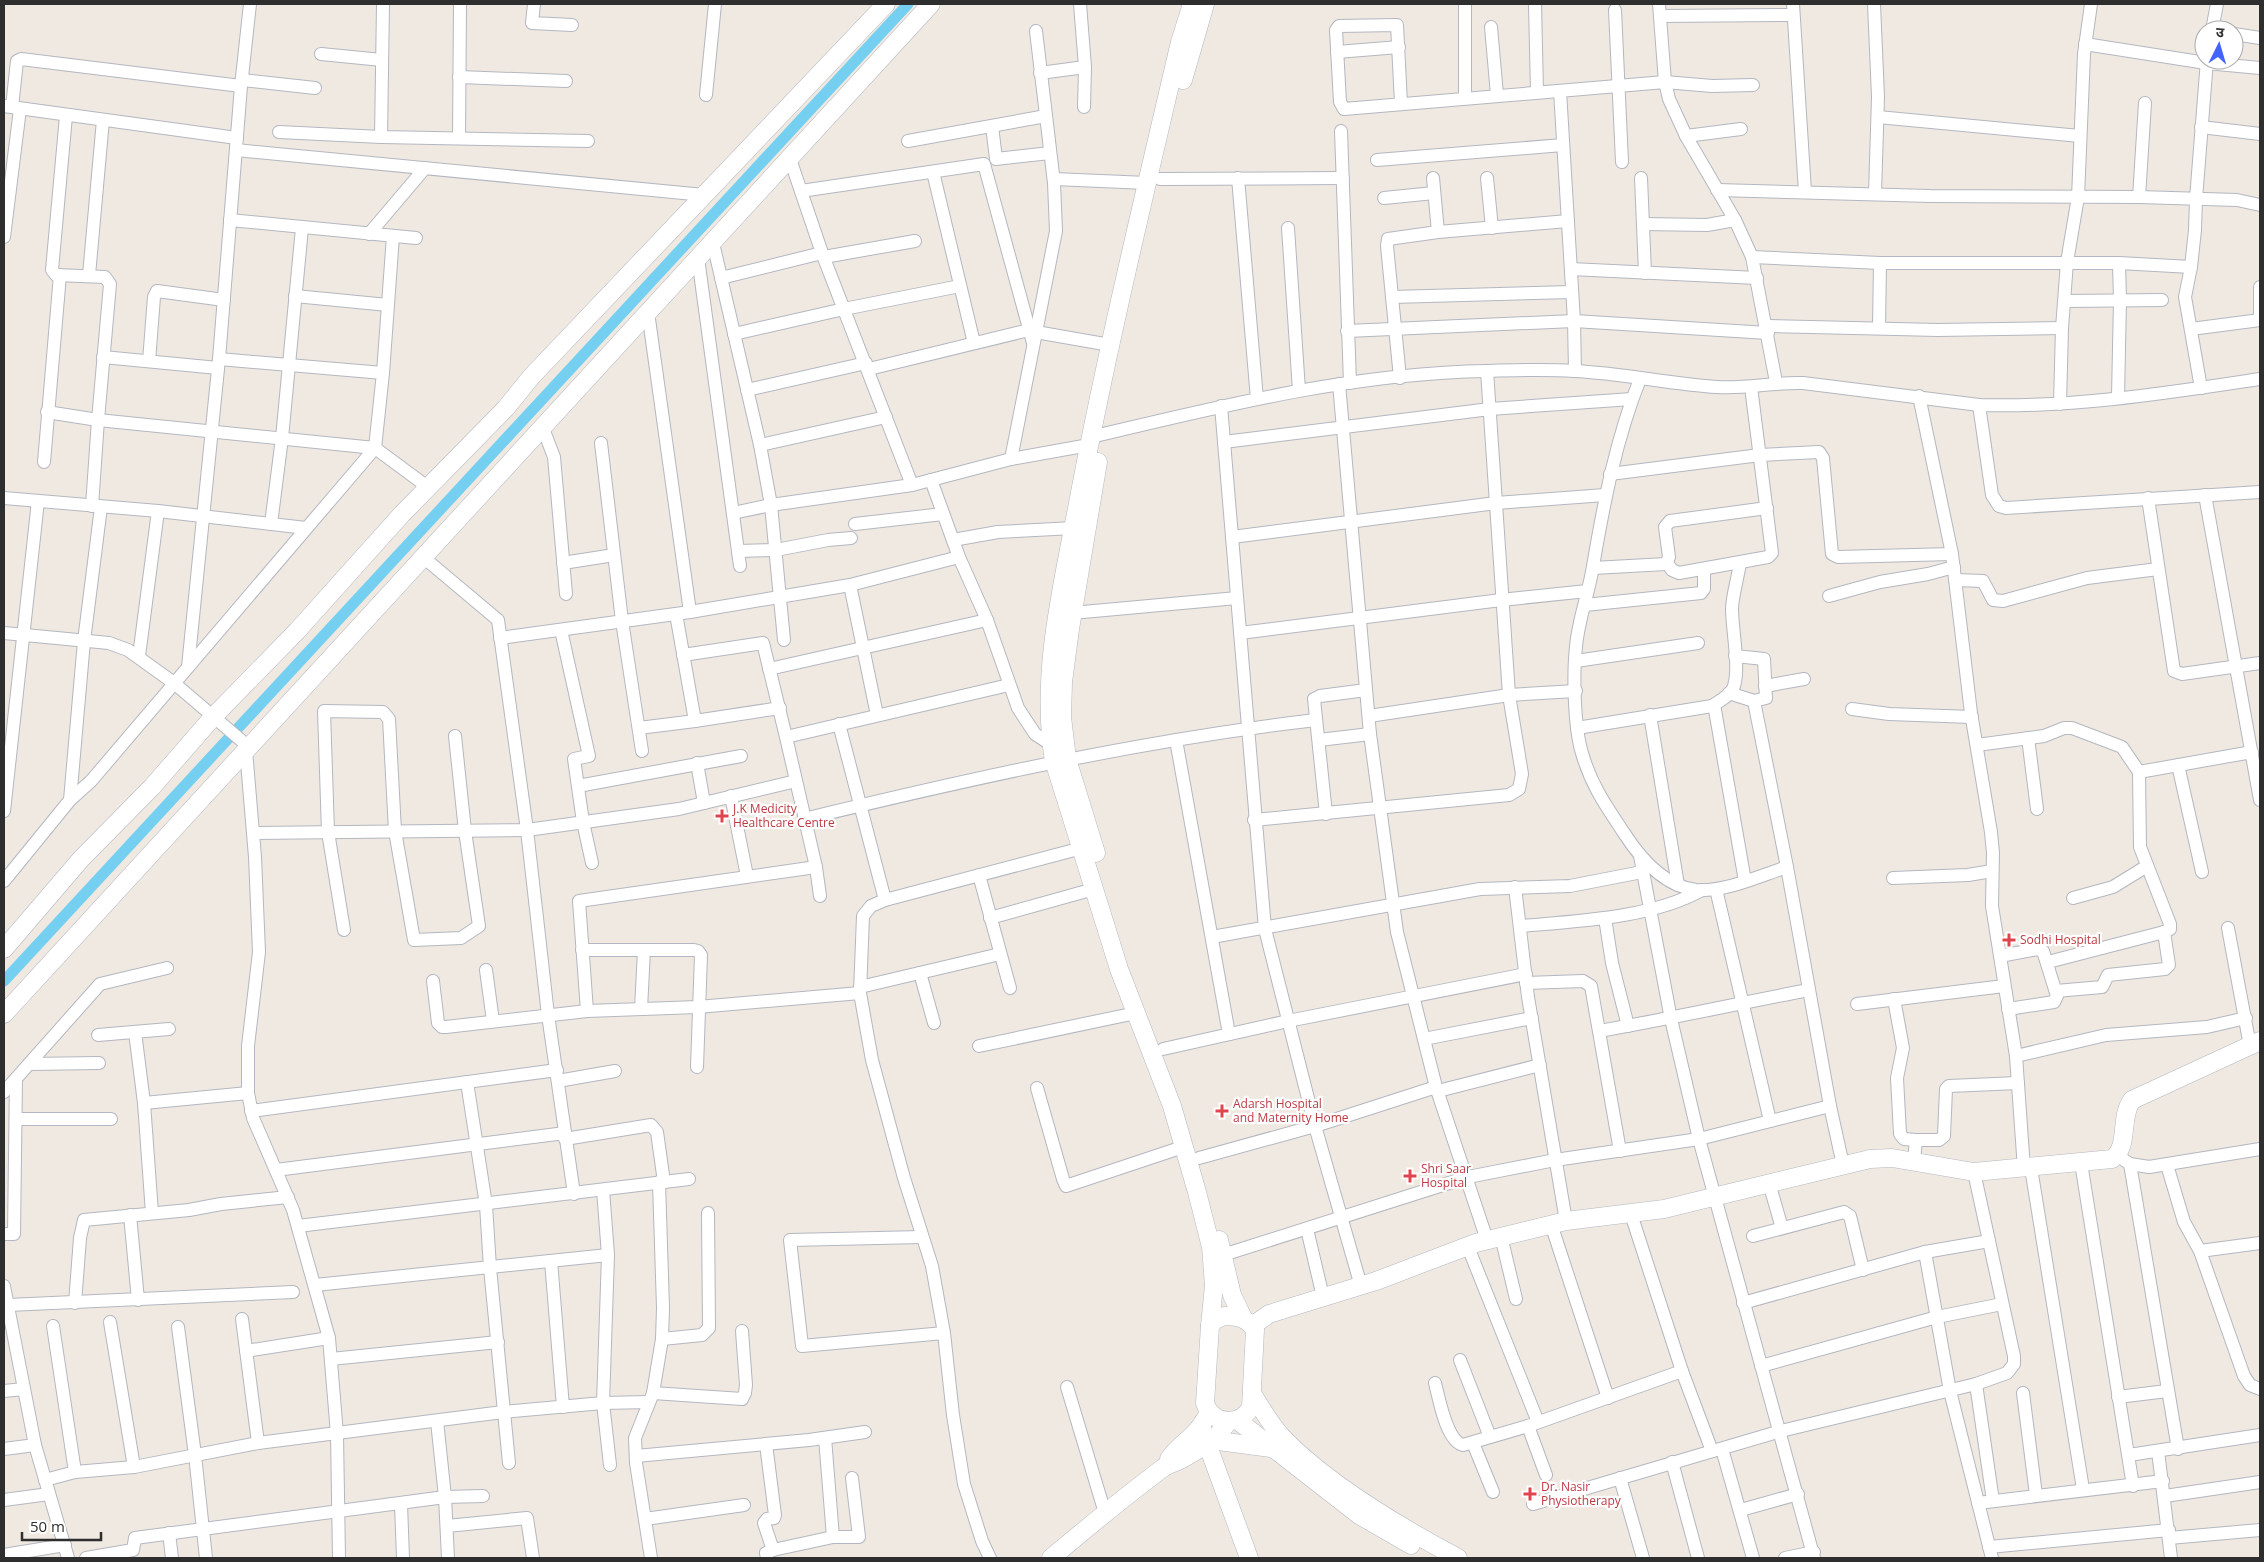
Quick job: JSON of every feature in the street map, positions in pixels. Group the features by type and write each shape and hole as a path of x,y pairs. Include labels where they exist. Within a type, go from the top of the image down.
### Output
{"street":[{"path":"188,667 224,300 241,83 250,4"},
{"path":"381,137 383,4"},
{"path":"458,138 460,4"},
{"path":"534,4 532,23 572,24"},
{"path":"706,95 715,4"},
{"path":"4,949 81,859 219,722 355,565 506,408 531,377 886,4"},
{"path":"4,1014 244,745 423,557 932,4"},
{"path":"1080,4 1085,67 1084,107"},
{"path":"1192,4 1180,42 1109,400 1094,439 1074,528 1060,599 1049,682 1049,727 1127,957 1163,1049 1199,1158 1232,1295 1255,1330 1251,1406 1248,1413 1232,1420"},
{"path":"1205,4 1153,181 1110,345 1094,439 1063,682 1058,755 1082,848 1119,969 1172,1106 1211,1247 1214,1285 1204,1404 1206,1431 1249,1558"},
{"path":"1465,4 1465,98"},
{"path":"1534,4 1537,92"},
{"path":"1874,4 1878,117 1875,194"},
{"path":"2060,404 2062,328 2067,262 2078,196 2085,44 2091,4"},
{"path":"2214,20 2217,4"},
{"path":"1776,382 1768,329 1752,257 1735,220 1674,113 1665,82 1660,10 1793,9 1805,192"},
{"path":"1615,10 1622,162"},
{"path":"1401,103 1397,25 1339,26 1336,30 1340,102 1344,109 1665,82 1712,86 1753,84"},
{"path":"1491,28 1497,95"},
{"path":"1011,459 1033,335 1056,231 1054,179 1036,31"},
{"path":"2244,36 2260,38"},
{"path":"2085,44 2194,60"},
{"path":"1337,52 1399,47"},
{"path":"321,54 382,60"},
{"path":"4,237 12,107 17,61 21,59 241,83 315,88"},
{"path":"2244,66 2260,68"},
{"path":"1040,73 1085,67"},
{"path":"2201,388 2185,297 2191,267 2206,70"},
{"path":"459,77 566,81"},
{"path":"1560,90 1574,321 1575,371"},
{"path":"2139,197 2145,103"},
{"path":"12,107 103,120 236,144 425,168 704,195"},
{"path":"66,116 52,270 53,273 60,275 105,277 110,281 98,420 97,506 70,800"},
{"path":"908,141 1046,116"},
{"path":"1878,117 2080,136"},
{"path":"89,276 103,120"},
{"path":"992,126 996,159 1050,153"},
{"path":"2201,126 2260,134"},
{"path":"1686,136 1741,130"},
{"path":"279,132 381,137 588,140"},
{"path":"1341,132 1348,331 1344,429 1370,734 1397,932 1437,1089 1468,1177 1494,1238 1516,1299"},
{"path":"1378,160 1563,145"},
{"path":"790,159 823,255 868,366 912,485"},
{"path":"801,191 984,164 1033,335"},
{"path":"368,234 425,168"},
{"path":"933,172 974,343"},
{"path":"1238,178 1257,399"},
{"path":"1054,179 1153,181 1238,178 1343,178"},
{"path":"1433,178 1438,232"},
{"path":"1487,178 1492,228"},
{"path":"1641,178 1645,273"},
{"path":"1717,190 2139,197 2238,200 2260,205"},
{"path":"1384,198 1434,193"},
{"path":"230,220 416,238"},
{"path":"1643,224 1707,225 1735,220"},
{"path":"1400,378 1388,239 1438,232 1568,221"},
{"path":"271,524 282,438 302,228"},
{"path":"1288,228 1299,390"},
{"path":"4,881 70,800 91,781 375,448 383,374 393,236"},
{"path":"721,278 823,255 915,240"},
{"path":"713,243 760,445 771,505 784,640"},
{"path":"1752,257 1880,263 2067,262 2191,267"},
{"path":"698,258 740,566"},
{"path":"1879,328 1880,263"},
{"path":"2118,397 2119,263"},
{"path":"1570,269 1757,278"},
{"path":"44,462 60,275"},
{"path":"734,334 844,309 960,286"},
{"path":"2260,287 2260,314"},
{"path":"148,361 154,297 157,291 224,300"},
{"path":"1392,297 1572,292"},
{"path":"295,296 388,305"},
{"path":"2065,301 2162,300"},
{"path":"648,312 690,612"},
{"path":"2191,329 2260,320"},
{"path":"1348,331 1574,321 1768,329 1879,328 1938,330 2062,328"},
{"path":"747,390 974,343 1033,335 1110,345"},
{"path":"103,358 289,365 383,374"},
{"path":"732,513 771,505 912,485 1220,406 1299,390 1345,383 1400,378 1487,371 1575,371 1719,387 1751,387 1776,382 1818,384 1978,405 2060,404 2201,388 2260,379"},
{"path":"1254,820 1509,795 1515,793 1521,783 1522,774 1508,695 1487,371"},
{"path":"1640,378 1610,474 1576,647 1577,728 1582,753 1593,786 1640,856 1654,870 1678,884 1702,890 1716,889 1788,867"},
{"path":"1667,563 1672,570 1678,573 1768,558 1772,554 1751,387"},
{"path":"1919,396 1955,574 1972,718 1991,832 1993,853 1992,906 2016,1056 2028,1168 2083,1490"},
{"path":"1224,442 1490,410 1632,399"},
{"path":"1978,405 1992,495 1999,506 2006,508 2260,492"},
{"path":"1220,406 1248,728 1254,820 1265,928 1315,1126 1361,1286"},
{"path":"47,412 98,420 375,448 429,488"},
{"path":"760,445 886,417"},
{"path":"542,426 554,457 566,594"},
{"path":"600,443 622,621 642,751"},
{"path":"1610,474 1760,455 1815,452 1821,455 1831,551 1834,556 1952,554"},
{"path":"931,480 952,540 987,620 1018,708 1030,728 1058,755"},
{"path":"2205,495 2260,800"},
{"path":"1232,537 1496,503 1605,496"},
{"path":"4,498 306,528"},
{"path":"2148,498 2174,671 2182,674 2260,663"},
{"path":"4,811 38,501"},
{"path":"1667,563 1669,557 1665,527 1670,521 1767,508"},
{"path":"139,656 158,512"},
{"path":"855,524 943,514"},
{"path":"952,540 998,532 1074,528"},
{"path":"738,551 776,550 828,540 851,538"},
{"path":"563,564 614,556"},
{"path":"423,557 498,620 527,830 548,1015 574,1194"},
{"path":"500,638 690,612 850,584 959,557"},
{"path":"1593,568 1662,565 1667,563"},
{"path":"1577,728 1712,706 1729,693 1734,687 1736,656 1732,606 1738,582 1740,563"},
{"path":"1829,596 1880,582 1928,574 1955,574 1983,581 1993,600 2003,601 2087,578 2158,569"},
{"path":"1585,605 1701,593 1704,589 1704,570"},
{"path":"850,584 877,715"},
{"path":"1240,633 1501,600 1587,592"},
{"path":"1072,613 1237,598"},
{"path":"676,614 695,721"},
{"path":"769,669 987,620"},
{"path":"561,630 588,756 574,759 583,822 592,863"},
{"path":"4,633 115,645 139,656 174,683 244,745 253,833 259,952 248,1046 248,1094 251,1111 288,1197 298,1226 329,1338 337,1434 339,1558"},
{"path":"683,654 763,642 816,867 820,896"},
{"path":"1576,661 1698,643"},
{"path":"1729,693 1754,701 1766,698 1764,659 1736,656"},
{"path":"1765,686 1804,678"},
{"path":"786,737 1009,685"},
{"path":"1326,814 1314,702 1316,697 1366,690"},
{"path":"1369,716 1508,695 1576,691"},
{"path":"1754,701 1788,867 1830,1106 1843,1165"},
{"path":"1712,706 1715,710 1745,881"},
{"path":"639,728 780,708"},
{"path":"1852,709 1889,714 1972,718"},
{"path":"344,930 328,832 324,711 383,712 389,719 395,831 414,940 461,938 479,926 465,831 455,736"},
{"path":"1650,716 1678,884"},
{"path":"804,819 1058,755 1316,720"},
{"path":"839,724 884,900"},
{"path":"1977,745 2044,736 2064,728 2076,729 2122,747 2139,772 2139,845 2170,924 2170,929 2048,962"},
{"path":"1319,740 1370,734"},
{"path":"2028,738 2037,809"},
{"path":"1176,740 1229,1034"},
{"path":"2139,772 2252,752"},
{"path":"578,786 741,756"},
{"path":"697,764 704,803"},
{"path":"2178,765 2202,872"},
{"path":"253,833 527,830 679,809 796,781"},
{"path":"731,796 747,876"},
{"path":"990,1558 982,1541 964,1484 953,1415 944,1333 932,1266 875,1076 860,990 863,916 871,906 884,900 1082,848"},
{"path":"1640,856 1670,1019 1699,1139 1814,1555 1784,1558"},
{"path":"2073,898 2113,887 2147,866"},
{"path":"588,1011 579,901 816,867"},
{"path":"1894,878 1968,875 1992,871"},
{"path":"1212,937 1480,889 1570,886 1642,872"},
{"path":"979,875 1010,988"},
{"path":"1515,887 1526,978 1555,1160 1558,1222 1608,1398"},
{"path":"990,918 1094,888"},
{"path":"1716,889 1770,1121"},
{"path":"1521,926 1606,918 1688,897 1702,890"},
{"path":"1606,918 1612,963 1628,1026"},
{"path":"2178,1449 2122,1146 2126,1110 2132,1100 2258,1042 2246,1018 2228,928"},
{"path":"2056,991 2102,988 2108,975 2165,969 2169,964 2164,932"},
{"path":"2000,956 2038,949 2043,950 2056,991 2054,1002 2008,1009"},
{"path":"582,950 698,951 702,960 698,1007 698,1067"},
{"path":"641,1009 644,950"},
{"path":"433,981 438,1022 442,1027 588,1011 698,1007 860,990 920,973 1000,954"},
{"path":"4,1092 100,984 167,968"},
{"path":"486,970 493,1021"},
{"path":"920,973 934,1023"},
{"path":"1163,1049 1288,1021 1526,978 1583,981 1589,983 1620,1151"},
{"path":"1858,1004 2004,986"},
{"path":"1599,1032 1809,990"},
{"path":"1894,999 1904,1048 1897,1078 1900,1134 1904,1138 1939,1140 1944,1136 1945,1097 1946,1089 1949,1086 2018,1083"},
{"path":"979,1046 1136,1014"},
{"path":"1424,1039 1532,1018"},
{"path":"2016,1056 2106,1035 2207,1028 2246,1018"},
{"path":"98,1035 169,1029"},
{"path":"135,1032 144,1103 152,1213"},
{"path":"29,1064 100,1063"},
{"path":"1199,1158 1315,1126 1437,1089 1540,1064"},
{"path":"251,1111 467,1082 616,1071"},
{"path":"4,1234 14,1234 16,1079"},
{"path":"467,1082 486,1205 490,1268 509,1463"},
{"path":"1037,1088 1062,1179 1066,1186 1184,1147"},
{"path":"144,1103 248,1094"},
{"path":"1223,1255 1468,1177 1555,1160 1699,1139 1830,1106"},
{"path":"16,1119 111,1119"},
{"path":"276,1170 476,1144 565,1136 651,1125 656,1132 662,1182 663,1308 662,1339 651,1397 636,1430 636,1456 648,1558"},
{"path":"1914,1162 1916,1140"},
{"path":"1210,1326 1215,1320 1224,1316 1248,1322 1361,1286 1494,1238 1558,1222 1631,1214 1714,1198 1843,1165 1882,1158 1974,1172 2081,1164 2112,1159 2124,1160 2149,1167 2260,1149"},
{"path":"2081,1164 2133,1486"},
{"path":"2167,1165 2184,1222 2200,1252 2244,1376 2250,1385 2260,1389"},
{"path":"1533,1504 1780,1430 1950,1391 2007,1373 2014,1364 2014,1356 1974,1172"},
{"path":"298,1226 486,1205 689,1178"},
{"path":"1770,1183 1782,1228"},
{"path":"602,1190 608,1255 603,1403 610,1465"},
{"path":"76,1303 80,1238 84,1220 288,1197"},
{"path":"1753,1236 1841,1212 1848,1213 1863,1270"},
{"path":"662,1339 702,1335 709,1328 708,1213"},
{"path":"130,1214 138,1300"},
{"path":"1631,1214 1682,1370 1741,1510 1753,1558"},
{"path":"1307,1229 1323,1297"},
{"path":"922,1237 790,1240 802,1346 944,1333"},
{"path":"1743,1303 1925,1252 1988,1241"},
{"path":"2200,1252 2260,1243"},
{"path":"1468,1247 1533,1424 1546,1475"},
{"path":"1925,1252 1950,1391 1990,1553 2169,1534 2260,1530"},
{"path":"314,1285 608,1255"},
{"path":"551,1261 563,1406"},
{"path":"4,1289 8,1305 8,1326 24,1389 35,1445 68,1558"},
{"path":"8,1305 293,1292"},
{"path":"1761,1366 1937,1317 2002,1304"},
{"path":"242,1320 258,1444"},
{"path":"110,1322 134,1467"},
{"path":"52,1326 75,1472"},
{"path":"178,1327 196,1454 206,1558"},
{"path":"45,1480 75,1472 134,1467 258,1444 503,1412 651,1397 742,1399 746,1385 742,1331"},
{"path":"246,1350 329,1338"},
{"path":"331,1359 498,1342"},
{"path":"1460,1360 1490,1437"},
{"path":"1435,1383 1450,1435 1458,1444 1473,1443 1533,1424 1682,1370"},
{"path":"1976,1384 1993,1501"},
{"path":"1067,1387 1105,1513"},
{"path":"4,1391 24,1389"},
{"path":"2118,1397 2167,1391"},
{"path":"1252,1393 1281,1435 1299,1454 1368,1506 1458,1558"},
{"path":"2023,1393 2036,1495"},
{"path":"1055,1557 1105,1513 1166,1466 1180,1460 1216,1418 1232,1420 1274,1449 1359,1515 1433,1558"},
{"path":"437,1421 445,1497 448,1558"},
{"path":"1206,1431 1274,1449"},
{"path":"636,1456 825,1438 865,1432"},
{"path":"2129,1455 2260,1435"},
{"path":"825,1438 833,1537"},
{"path":"1473,1443 1493,1492"},
{"path":"766,1444 775,1514 774,1518 767,1519 764,1523 770,1554 833,1537 859,1537 852,1478"},
{"path":"4,1449 35,1445"},
{"path":"2158,1451 2172,1558"},
{"path":"1672,1462 1698,1558"},
{"path":"1620,1478 1643,1558"},
{"path":"1978,1503 2163,1481"},
{"path":"2165,1496 2260,1482"},
{"path":"4,1500 49,1494"},
{"path":"1741,1510 1798,1494"},
{"path":"86,1558 133,1550 135,1538 445,1497 483,1496"},
{"path":"400,1504 403,1558"},
{"path":"645,1520 744,1505"},
{"path":"447,1526 527,1518 533,1558"},
{"path":"169,1533 172,1558"},
{"path":"4,1555 64,1545"}],"waterway":[{"path":"4,981 908,4"}],"place":[{"name":"J.K Medicity Healthcare Centre","path":"722,816"},
{"name":"Sodhi Hospital","path":"2009,940"},
{"name":"Adarsh Hospital and Maternity Home","path":"1222,1111"},
{"name":"Shri Saar Hospital","path":"1410,1176"},
{"name":"Dr. Nasir Physiotherapy","path":"1530,1494"}]}
